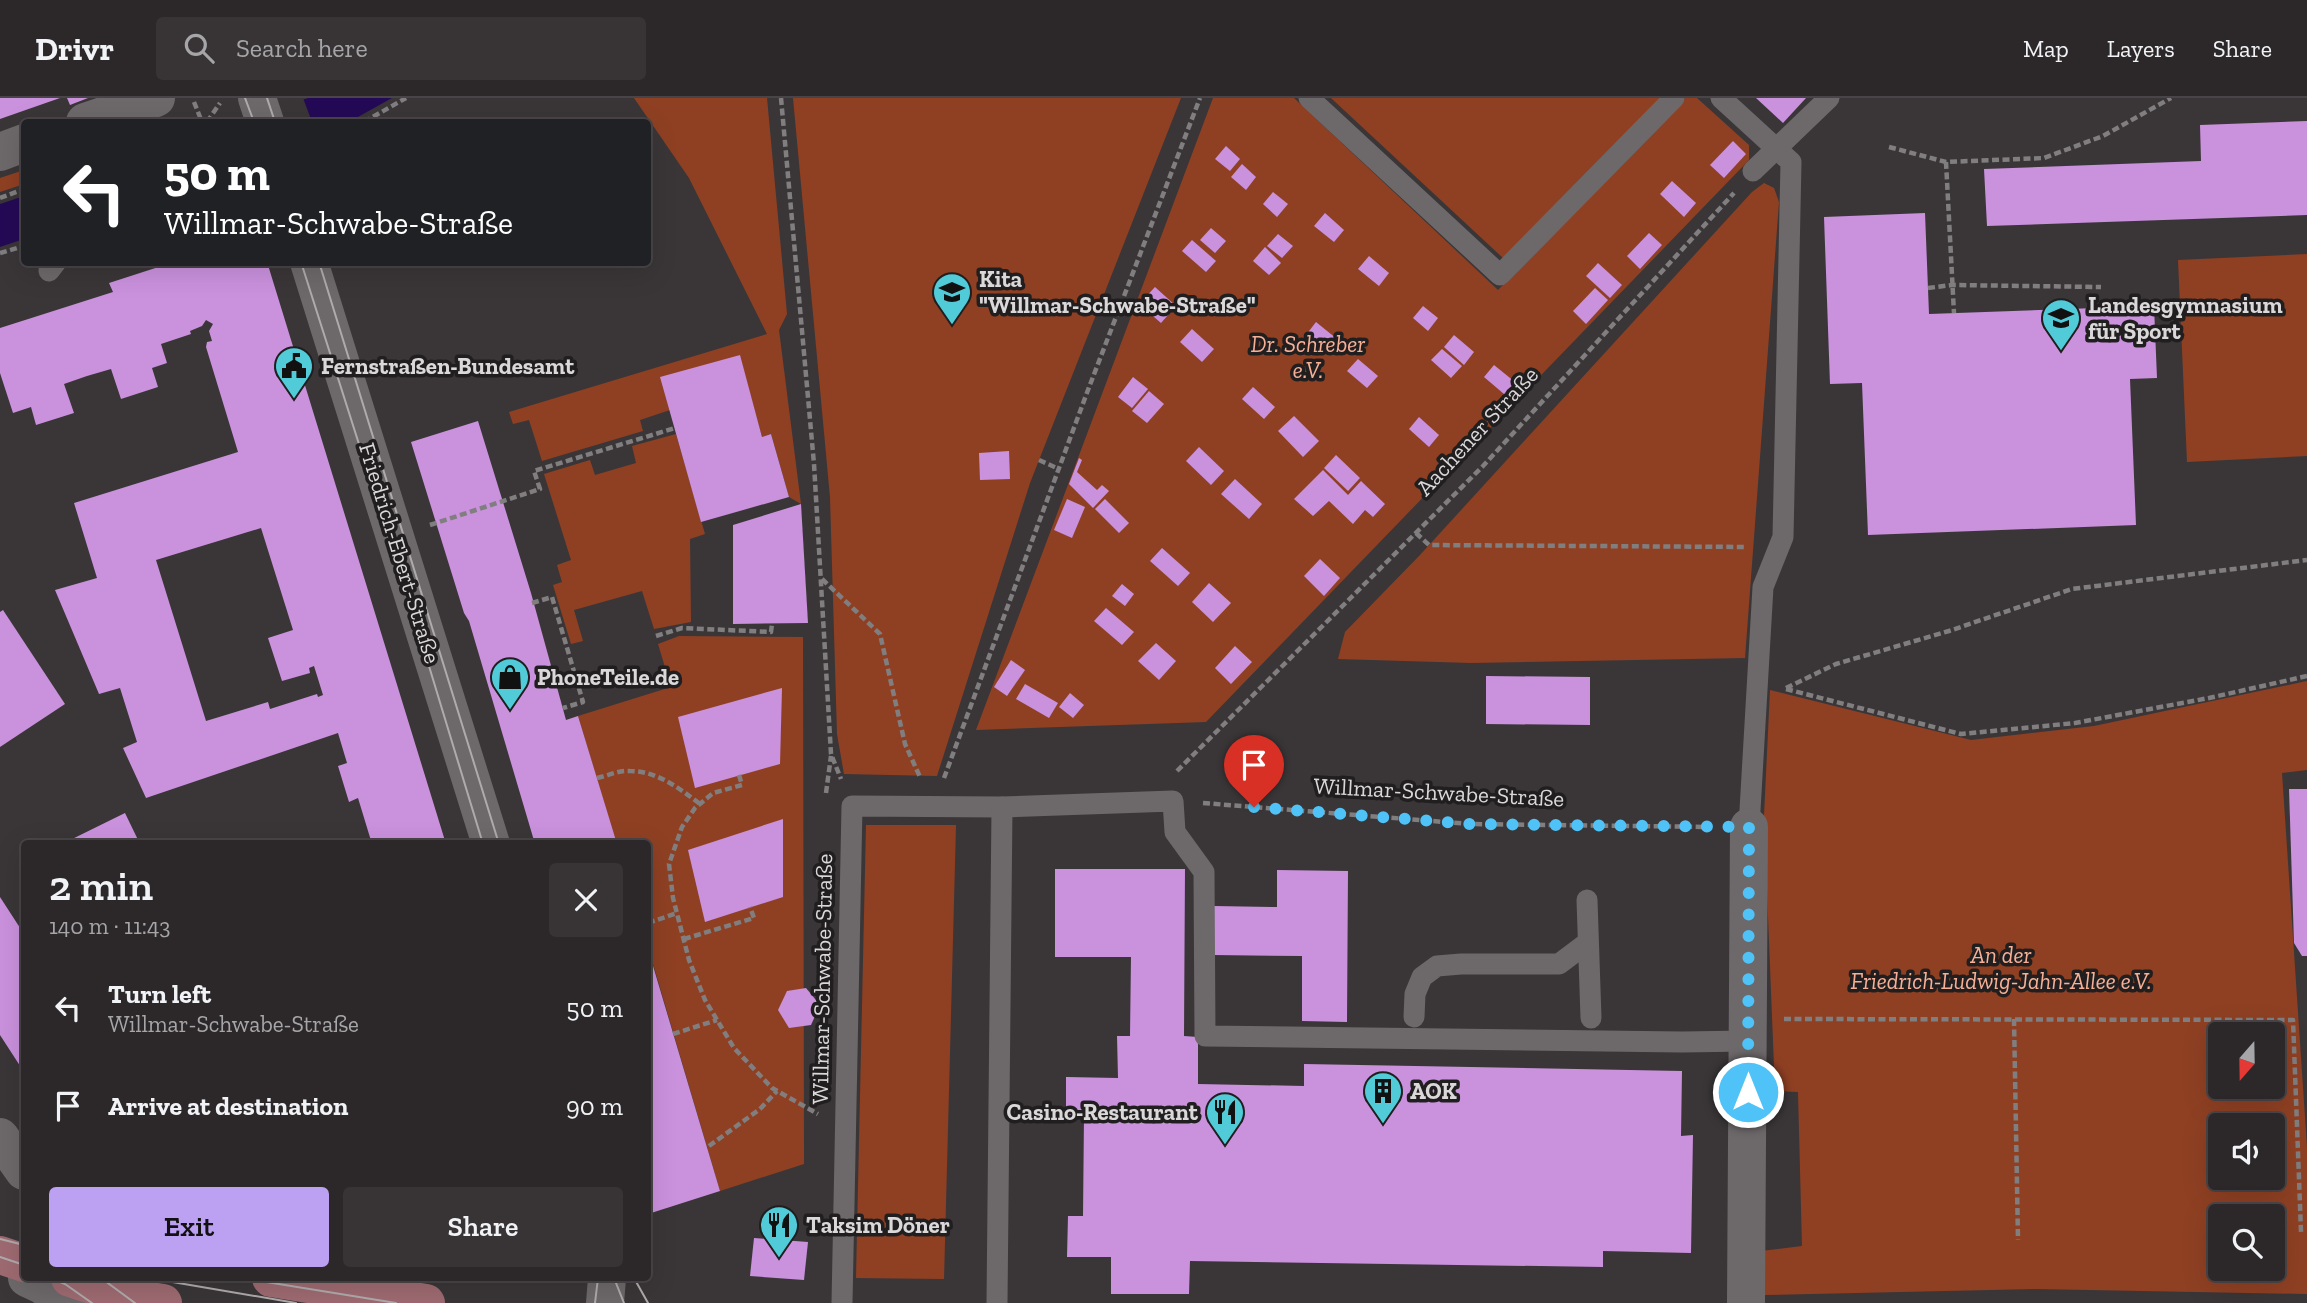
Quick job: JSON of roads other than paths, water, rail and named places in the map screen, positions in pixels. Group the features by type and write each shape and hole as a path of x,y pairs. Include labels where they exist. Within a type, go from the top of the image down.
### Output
{"main road":[{"path":"0,1241 21,1243"},
{"path":"0,1255 21,1262"},
{"path":"80,1281 134,1297"},
{"path":"290,1281 426,1303"}],"street":[{"path":"94,119 156,98"},
{"path":"0,152 21,144"},
{"name":"Friedrich-Ebert-Straße","path":"310,266 490,840"},
{"path":"1746,1303 1749,827"},
{"path":"0,1137 21,1167"},
{"path":"0,1264 21,1274"},
{"path":"34,1281 67,1303"},
{"path":"605,1303 607,1281"}],"lane":[{"path":"1309,98 1500,275 1674,98"},
{"path":"1721,98 1791,162 1783,537 1763,587 1749,827"},
{"path":"1754,171 1829,98"},
{"path":"997,1303 1002,807 1173,801 1175,832 1204,872 1205,1036 1682,1042 1748,1030"},
{"name":"Willmar-Schwabe-Straße","path":"842,1303 852,806 1002,807"},
{"path":"1587,900 1591,1018"},
{"path":"1414,1017 1415,994 1422,977 1437,966 1559,964 1587,943"}],"tram line":[{"path":"245,98 253,119"},
{"path":"267,98 274,119"},
{"path":"302,266 482,840"},
{"path":"320,266 498,840"},
{"path":"0,1239 21,1244"},
{"path":"0,1257 21,1264"},
{"path":"58,1281 92,1303"},
{"path":"105,1281 135,1303"},
{"path":"167,1281 296,1303"},
{"path":"260,1281 396,1303"},
{"path":"595,1303 598,1281"},
{"path":"615,1281 624,1303"},
{"path":"636,1281 648,1303"}],"place":[{"name":"Kita \"Willmar-Schwabe-Straße\"","path":"952,326"},
{"name":"Landesgymnasium für Sport","path":"2061,352"},
{"name":"Fernstraßen-Bundesamt","path":"294,400"},
{"name":"PhoneTeile.de","path":"510,711"},
{"name":"AOK","path":"1383,1125"},
{"name":"Casino-Restaurant","path":"1225,1146"},
{"name":"Taksim Döner","path":"779,1259"}],"park label":[{"name":"Dr. Schreber e.V.","path":"1308,357"},
{"name":"An der Friedrich-Ludwig-Jahn-Allee e.V.","path":"2001,968"}]}
